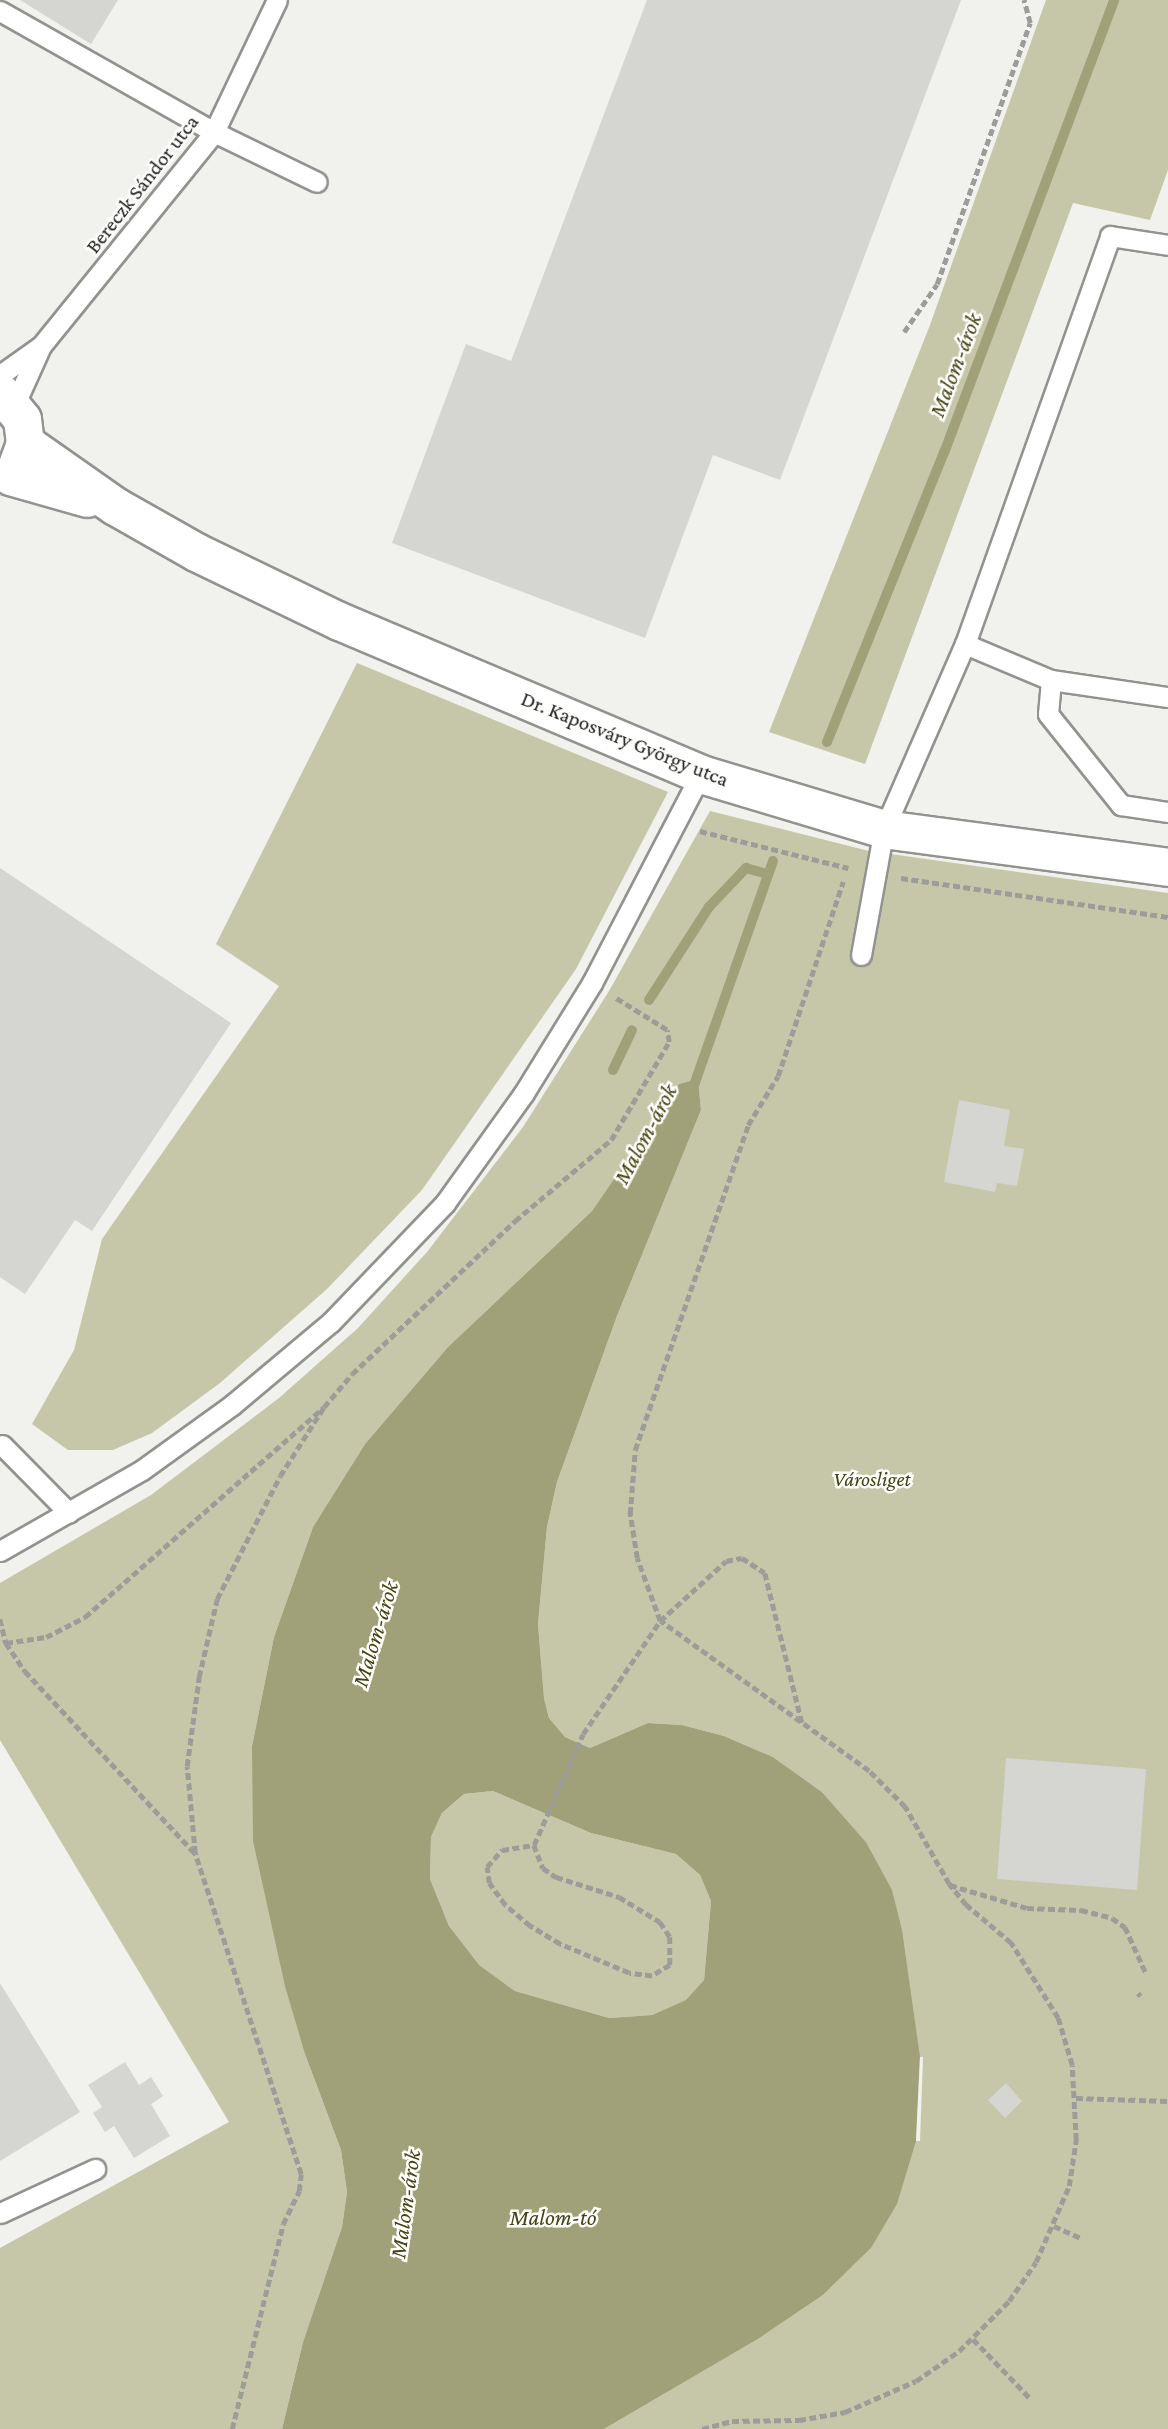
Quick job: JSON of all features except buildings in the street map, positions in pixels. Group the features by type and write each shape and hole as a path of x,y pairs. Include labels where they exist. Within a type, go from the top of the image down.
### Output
{"street":[{"path":"5,391 26,443 5,480"},
{"name":"Dr. Kaposváry György utca","path":"26,443 115,506 196,552 339,621 701,774 884,829 1168,867"},
{"name":"Dr. Kaposváry György utca","path":"5,480 115,506"}],"lane":[{"name":"Bereczk Sándor utca","path":"5,391 214,132 277,0"},
{"path":"0,11 214,132 317,182"},
{"path":"861,955 873,874 884,829 965,644 1110,236 1168,245"},
{"name":"Bereczk Sándor utca","path":"5,391 41,346"},
{"path":"965,644 1051,680 1168,696"},
{"path":"1051,680 1048,714 1121,806 1168,812"},
{"path":"0,1551 142,1470 232,1405 331,1322 445,1203 524,1093 592,983 701,774"},
{"path":"2,1445 69,1513"},
{"path":"0,2213 95,2169"}],"path":[{"path":"904,332 937,284 1030,23 1024,0"},
{"path":"676,824 847,868 778,1076 748,1125 635,1450 630,1514 637,1559 660,1621 869,1771 905,1807 949,1884 965,1905 1011,1943 1032,1972 1058,2018 1072,2066 1076,2098 1076,2140 1069,2186 1054,2226 1009,2301 973,2339 916,2381 845,2412 799,2420 732,2421 702,2429"},
{"path":"873,874 1168,917"},
{"path":"6,1643 46,1637 85,1617 324,1406 352,1374 515,1221 611,1140 669,1042 667,1031 620,1001"},
{"path":"232,2429 283,2224 299,2191 301,2174 195,1853 187,1766 198,1677 217,1599 280,1476 324,1406"},
{"path":"534,1845 502,1850 487,1867 489,1883 530,1926 629,1973 652,1976 670,1965 671,1944 660,1922 619,1897 556,1877 543,1868 534,1845 583,1734 660,1621 726,1561 753,1562 765,1573 802,1723"},
{"path":"0,1619 6,1643 25,1671 195,1853"},
{"path":"949,1884 1027,1908 1081,1909 1112,1917 1125,1927 1146,1973"},
{"path":"1076,2098 1168,2101"},
{"path":"1054,2226 1081,2238"},
{"path":"973,2339 1030,2398"}],"green space":[{"path":"1046,0 1168,0 1168,170 1150,220 1073,203 865,764 769,732 930,325"},
{"path":"357,663 668,792 576,969 422,1190 327,1289 220,1383 152,1433 113,1450 68,1450 32,1424 74,1350 102,1239 279,986 216,944"},
{"name":"Városliget","path":"710,811 869,851 1168,893 1168,2429 604,2429 758,2339 823,2295 871,2248 891,1890 866,1842 822,1792 773,1757 724,1736 682,1725 648,1723 590,1748 565,1737 549,1718 544,1698 538,1624 547,1527 557,1482 617,1316 701,1110 698,1080 679,1084 592,1211 448,1347 365,1444 313,1527 274,1637 252,1746 305,2054 341,2150 347,2192 342,2227 303,2342 282,2429 0,2429 0,2248 229,2122 0,1740 0,1583 151,1495 279,1398 358,1328 427,1252 523,1127 609,991"},
{"path":"493,1791 591,1833 676,1854 700,1875 711,1901 704,1980 687,2000 652,2015 609,2018 515,1991 478,1965 449,1926 430,1879 431,1837 442,1813 464,1794"}],"water":[{"name":"Malom-tó","path":"698,1079 701,1110 617,1316 557,1482 547,1527 538,1624 544,1698 549,1718 565,1737 590,1748 648,1723 682,1725 724,1736 773,1757 822,1792 866,1842 892,1890 902,1930 920,2057 916,2141 897,2204 871,2248 823,2295 758,2339 604,2429 282,2429 303,2342 342,2227 347,2192 341,2150 305,2054 285,1986 253,1841 252,1746 274,1637 313,1527 365,1444 448,1347 592,1211 679,1084","holes":["493,1791 591,1833 676,1854 700,1875 711,1901 704,1980 686,2000 652,2015 609,2018 515,1991 479,1965 449,1926 430,1879 431,1837 442,1813 464,1794"]}],"pier":[{"path":"920,2057 923,2057 920,2141 916,2141"}],"waterway":[{"name":"Malom-árok","path":"827,742 944,453 1114,0"},
{"name":"Malom-árok","path":"692,1091 773,861"},
{"path":"649,1000 709,907 746,868 767,874"},
{"path":"613,1070 632,1030"}]}
